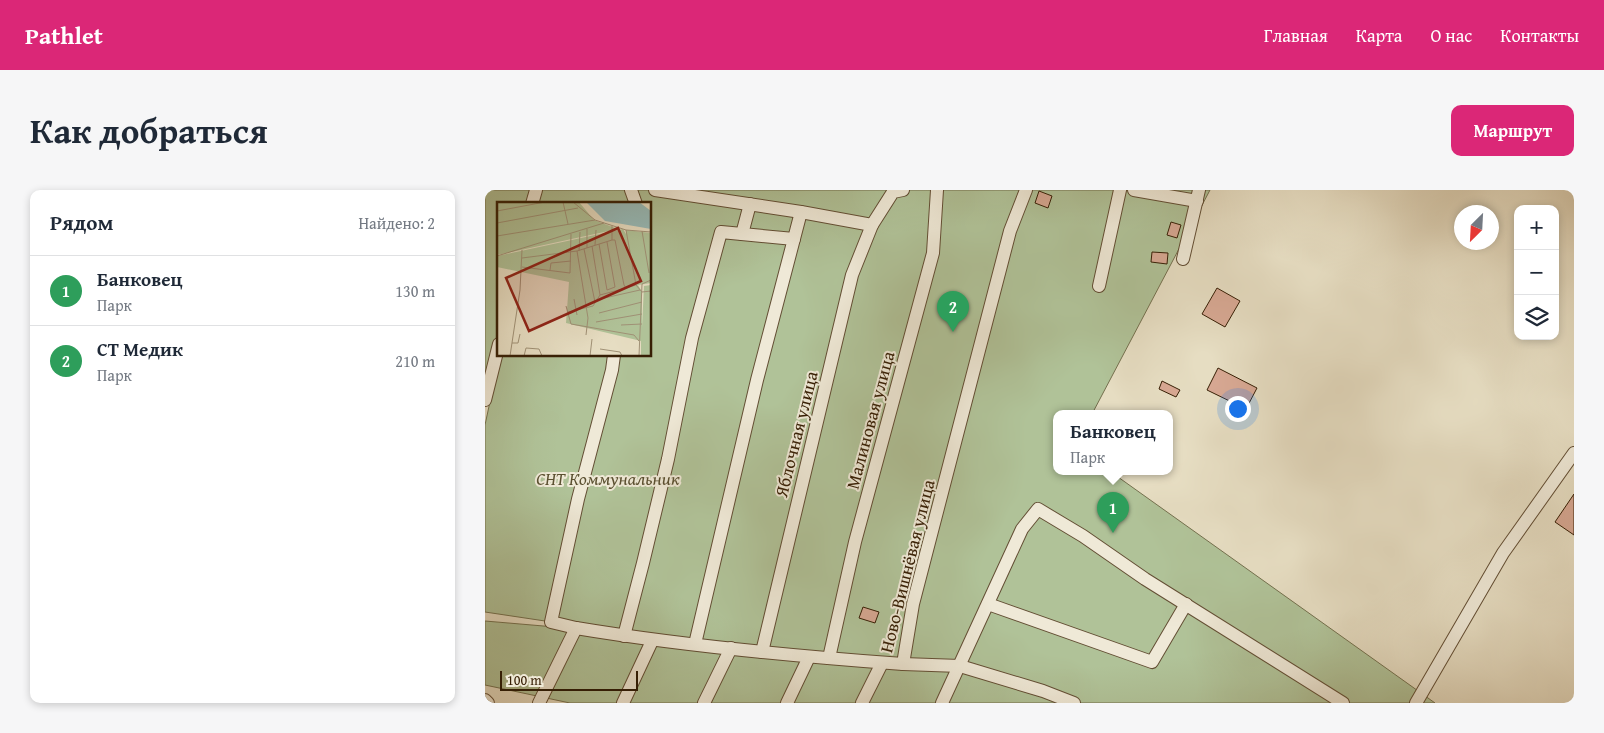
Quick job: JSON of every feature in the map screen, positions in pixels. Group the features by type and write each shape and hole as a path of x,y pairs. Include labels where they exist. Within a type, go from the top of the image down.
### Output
{"street":[{"path":"631,190 635,202"},
{"path":"655,190 801,212 872,225"},
{"name":"Малиновая улица","path":"829,658 855,542 933,253 937,190"},
{"name":"Ново-Вишнёвая улица","path":"614,356 612,370 578,499 551,622 652,641 809,657 903,664 916,595 1010,231 1026,190"},
{"path":"1099,286 1120,190"},
{"path":"1134,190 1198,195 1183,259"},
{"name":"Яблочная улица","path":"762,652 852,276 872,225 893,191"},
{"path":"742,234 750,204"},
{"path":"695,644 748,417 801,212"},
{"path":"624,636 665,469 692,338 721,232 794,239"},
{"path":"485,400 497,352"},
{"path":"1416,703 1503,553 1574,453"},
{"path":"942,703 1022,529 1038,509 1083,536 1145,579 1343,703"},
{"path":"988,604 1152,662 1186,604"},
{"path":"539,703 576,628"},
{"path":"623,703 652,641"},
{"path":"704,703 731,648"},
{"path":"787,703 809,657"},
{"path":"862,703 882,663"},
{"path":"903,664 960,666 1043,691 1074,703"}],"green space":[{"name":"СНТ Коммунальник","path":"485,190 1210,190 1094,410 1053,410 1053,475 1115,475 1435,703 570,703 485,685 485,621 625,633 485,612 485,425 500,356 651,356 651,202 497,202 497,351 485,399"}],"building":[{"path":"1039,191 1052,196 1048,208 1035,203"},
{"path":"1171,222 1181,225 1177,238 1167,235"},
{"path":"1152,252 1168,253 1167,264 1151,262"},
{"path":"1217,288 1240,301 1225,327 1202,314"},
{"path":"1218,368 1257,388 1246,409 1207,390"},
{"path":"1162,381 1180,390 1176,397 1159,389"},
{"path":"1574,494 1574,535 1555,522"},
{"path":"863,607 879,612 875,623 859,618"}],"place":[{"name":"СТ Медик","path":"953,332"},
{"name":"Банковец","path":"1113,533"}]}
